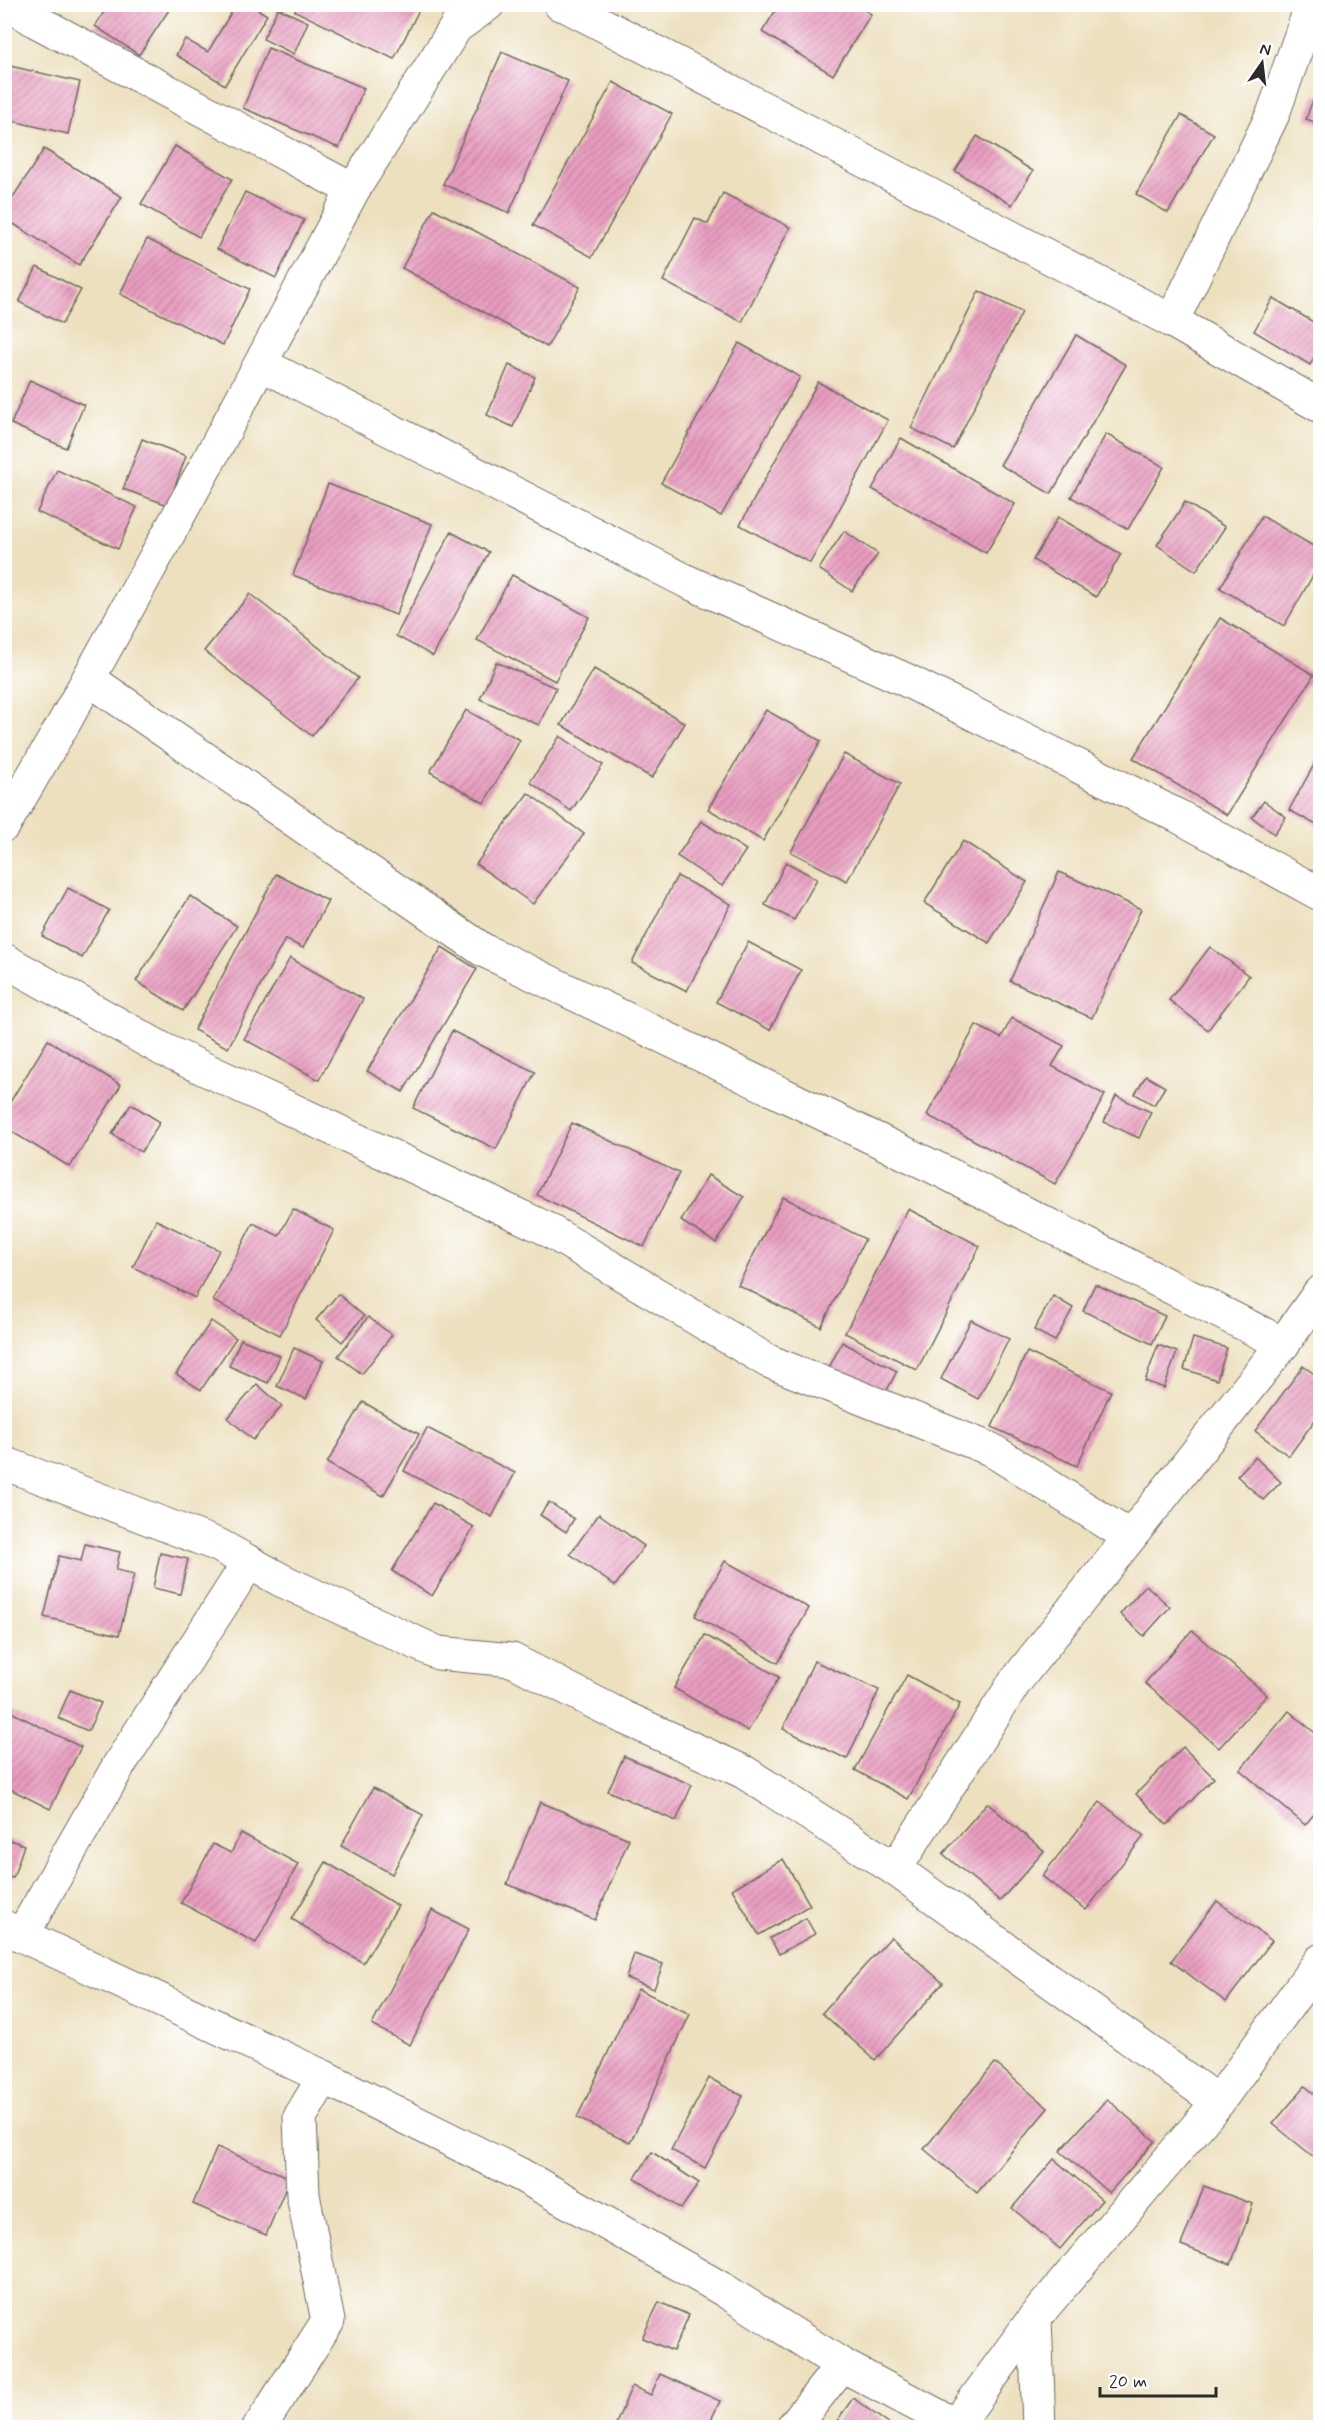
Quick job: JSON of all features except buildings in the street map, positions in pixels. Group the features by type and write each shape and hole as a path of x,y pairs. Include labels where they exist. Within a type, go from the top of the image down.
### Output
{"street":[{"path":"4,825 88,679 261,364 353,190 456,27 488,4"},
{"path":"560,4 1172,321 1320,406"},
{"path":"1172,321 1273,114 1312,4"},
{"path":"11,13 353,190"},
{"path":"261,364 686,580 906,680 1178,816 1320,894"},
{"path":"88,679 483,950 944,1172 1283,1344"},
{"path":"4,960 164,1050 543,1227 768,1361 990,1449 1130,1537"},
{"path":"895,1869 1014,1682 1283,1344 1320,1292"},
{"path":"4,1463 218,1545 281,1580 438,1653 512,1660 625,1718 744,1772 895,1869 1218,2102"},
{"path":"249,1562 13,1931 324,2077 521,2175 724,2290 842,2365 959,2426 1035,2317 1218,2102 1320,1961"},
{"path":"259,2427 328,2321 303,2195 300,2117 324,2077"},
{"path":"1035,2317 1039,2427"},
{"path":"792,2427 842,2365"}]}
